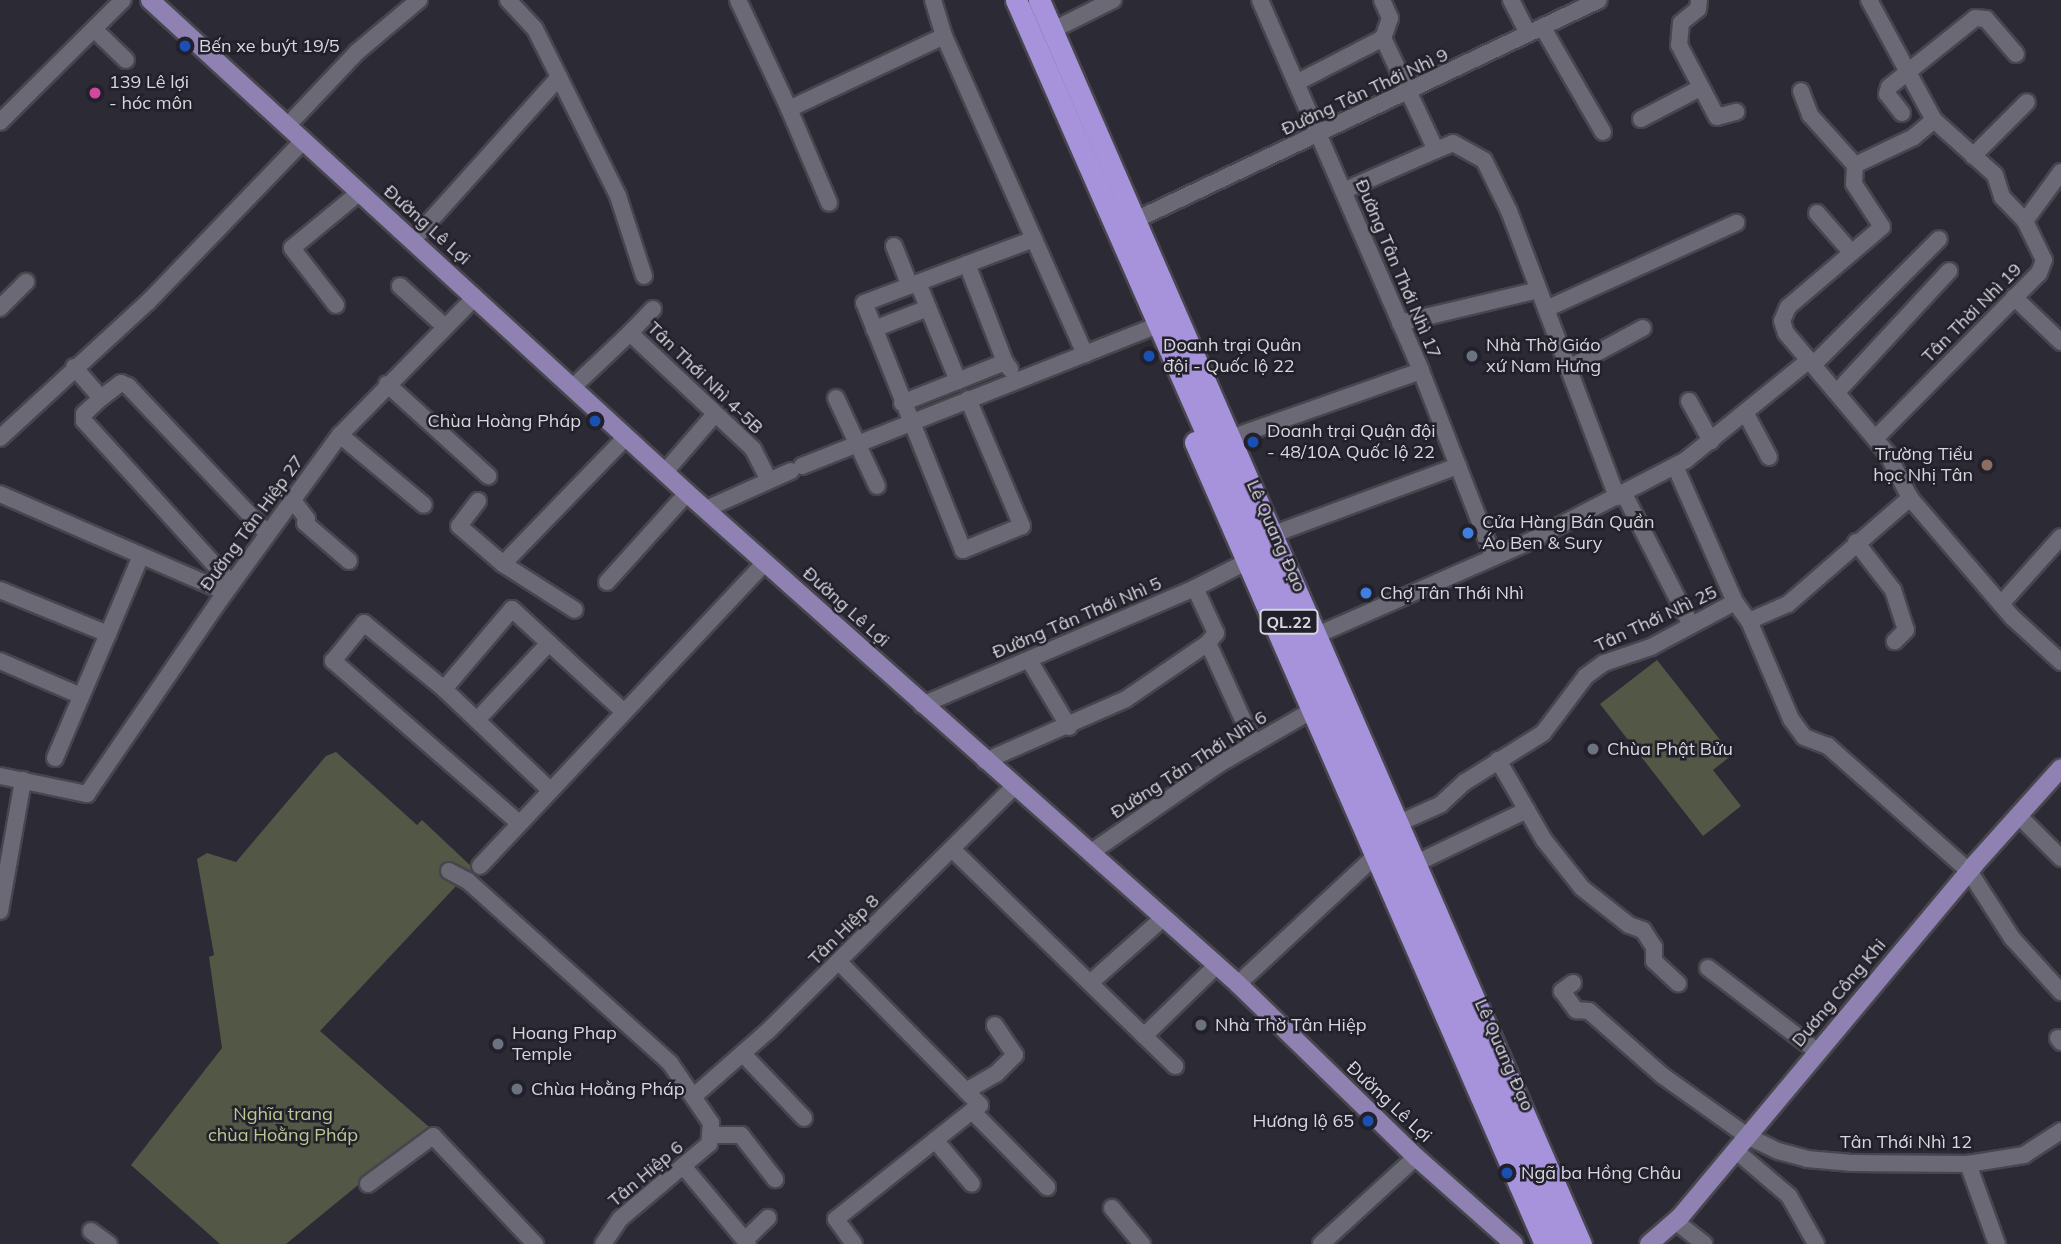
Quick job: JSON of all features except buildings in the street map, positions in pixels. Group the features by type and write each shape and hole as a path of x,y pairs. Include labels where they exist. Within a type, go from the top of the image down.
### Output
{"highway":[{"name":"Lê Quang Đạo","path":"1004,0 1562,1244"},
{"name":"Lê Quang Đạo","path":"1016,0 1153,328 1246,562 1545,1244"},
{"name":"Lê Quang Đạo","path":"1039,0 1581,1244"},
{"name":"Lê Quang Đạo","path":"1052,0 1593,1244"}],"main road":[{"name":"Đường Lê Lợi","path":"150,0 289,124 687,494 1215,967 1238,984 1416,1157 1514,1244"},
{"name":"Dương Công Khi","path":"1649,1244 1675,1222 1969,871 2061,768"}],"street":[{"path":"0,122 95,30 122,0"},
{"path":"508,0 535,29 618,196 644,276"},
{"path":"738,0 789,109 829,204"},
{"path":"933,0 944,36 1085,354"},
{"path":"1063,25 1113,0"},
{"name":"Đường Tân Thới Nhì 17","path":"1260,0 1421,371 1493,555"},
{"path":"1296,83 1383,37 1390,18 1382,0"},
{"path":"1511,0 1535,31 1602,132"},
{"name":"Đường Tân Thới Nhì 9","path":"1146,215 1412,92 1599,0"},
{"path":"1699,0 1698,9 1681,23 1677,35 1700,88 1717,117 1736,112"},
{"name":"Tân Thời Nhì 19","path":"1869,0 1934,120 1995,176 2002,197 2025,221 2043,260 2039,273 1876,438"},
{"path":"289,124 357,52 410,3"},
{"path":"1902,113 1887,91 1905,70 1981,16 2016,54"},
{"path":"95,30 127,60"},
{"path":"789,109 944,36"},
{"path":"1383,37 1412,92 1436,150"},
{"path":"412,241 559,77"},
{"path":"1641,118 1700,88"},
{"path":"1801,91 1810,115 1855,165 1854,184 1882,227 1851,252 1822,282 1788,307 1782,321 1811,363 1876,438 1910,498 2001,604 2061,663"},
{"path":"1973,156 2026,103"},
{"path":"1855,165 1914,137 1934,120"},
{"path":"0,438 74,367 148,303 304,140"},
{"path":"1343,191 1453,143 1484,160 1621,495 1691,625"},
{"path":"2025,221 2061,172"},
{"path":"336,305 292,248 360,192"},
{"path":"1817,213 1851,252"},
{"path":"1546,309 1736,223"},
{"path":"968,399 1022,526 963,550 909,422 864,303 1034,239"},
{"path":"1326,631 1621,495 1675,466 1811,363 1938,239"},
{"path":"894,246 928,308 958,380"},
{"path":"967,264 1005,362 1017,380"},
{"path":"1837,392 1950,271"},
{"path":"0,307 26,282"},
{"path":"400,286 444,326"},
{"path":"1400,323 1538,290"},
{"name":"Đường Tân Hiệp 27","path":"23,780 87,794 228,587 340,435 475,297"},
{"path":"2014,297 2061,342"},
{"path":"874,329 928,308"},
{"name":"Tân Thới Nhì 4-5B","path":"653,309 630,333 753,450 769,480"},
{"path":"706,509 857,443 1153,328"},
{"path":"1569,368 1643,328"},
{"path":"573,387 630,333"},
{"path":"902,403 1005,362"},
{"path":"74,367 100,398"},
{"path":"1239,435 1421,371"},
{"path":"228,587 83,421 84,414 121,383 128,386 267,533"},
{"path":"387,384 488,476"},
{"path":"836,398 877,486"},
{"path":"1689,401 1711,441"},
{"path":"1745,412 1769,457"},
{"path":"664,472 715,414"},
{"path":"340,435 424,505"},
{"path":"503,564 626,437"},
{"path":"1282,531 1458,466"},
{"path":"1675,466 1735,603"},
{"path":"0,494 141,556 228,587"},
{"path":"607,582 687,494"},
{"path":"1749,621 1788,604 1856,542 1910,498"},
{"path":"292,499 307,519 305,523 349,561"},
{"path":"478,501 459,526 503,564 575,610"},
{"path":"2001,604 2061,537"},
{"path":"1856,542 1893,590 1906,630 1895,640"},
{"path":"55,758 79,695 141,556"},
{"path":"480,866 765,562"},
{"name":"Đường Tân Thới Nhì 5","path":"922,705 1195,589 1246,562"},
{"path":"985,761 1069,727 1126,699 1208,643 1216,633 1195,589"},
{"path":"0,590 108,634"},
{"name":"Tân Thới Nhì 25","path":"1408,820 1441,804 1498,760 1543,733 1586,676 1604,663 1651,647 1735,603 1749,621 1791,719 1804,737 1828,746 1969,871 2005,929 2061,992"},
{"path":"444,688 512,608 623,711"},
{"path":"519,822 333,661 364,623 444,688 550,790"},
{"path":"477,720 549,643"},
{"path":"1208,643 1254,744"},
{"path":"1029,660 1069,727"},
{"path":"0,661 79,695"},
{"name":"Đường Tản Thới Nhì 6","path":"1090,853 1254,744 1311,710"},
{"path":"1498,760 1544,840 1582,888 1629,925 1643,930 1654,947 1654,961 1678,983"},
{"path":"0,776 23,780 0,911"},
{"name":"Tân Hiệp 8","path":"694,1096 744,1055 1015,786"},
{"path":"1425,859 1527,810"},
{"path":"2018,815 2061,858"},
{"path":"953,850 1175,1066"},
{"path":"1238,984 1374,857"},
{"path":"449,871 468,881 661,1055 694,1096 713,1135 741,1135 775,1178"},
{"path":"1090,983 1162,919"},
{"path":"839,962 980,1105 836,1219 854,1244"},
{"path":"1144,1036 1215,967"},
{"path":"1708,968 1818,1052"},
{"path":"1573,983 1562,991 1576,1010 1589,1011 1634,1054 1741,1143 1789,1196 1816,1244"},
{"path":"967,1091 996,1074 1015,1055 995,1025"},
{"path":"744,1055 804,1118"},
{"path":"972,1111 1047,1187"},
{"name":"Tân Thới Nhì 12","path":"1741,1143 1807,1159 1968,1164 2024,1155 2061,1131"},
{"name":"Tân Hiệp 6","path":"603,1244 620,1219 684,1167 709,1144 713,1135"},
{"path":"368,1184 433,1136 535,1244"},
{"path":"935,1140 972,1184"},
{"path":"1321,1244 1416,1157"},
{"path":"1968,1164 1997,1244"},
{"path":"684,1167 746,1242 768,1218"},
{"path":"1112,1208 1142,1244"},
{"path":"1675,1222 1704,1244"},
{"path":"91,1231 109,1244"}],"green space":[{"path":"1657,660 1732,755 1713,770 1741,806 1703,836 1600,704"},
{"name":"Nghĩa trang chùa Hoằng Pháp","path":"336,752 417,825 422,820 473,868 320,1031 429,1127 286,1244 220,1244 131,1165 222,1048 209,957 214,955 197,859 207,853 236,862 326,756"}],"place":[{"name":"Bến xe buýt 19/5","path":"185,46"},
{"name":"139 Lê lợi - hóc môn","path":"95,93"},
{"name":"Doanh trại Quân đội - Quốc lộ 22","path":"1149,356"},
{"name":"Nhà Thờ Giáo xứ Nam Hưng","path":"1472,356"},
{"name":"Chùa Hoàng Pháp","path":"595,421"},
{"name":"Doanh trại Quận đội - 48/10A Quốc lộ 22","path":"1253,442"},
{"name":"Trường Tiểu học Nhị Tân","path":"1987,465"},
{"name":"Cửa Hàng Bán Quần Áo Ben & Sury","path":"1468,533"},
{"name":"Chợ Tân Thới Nhì","path":"1366,593"},
{"name":"Chùa Phật Bửu","path":"1593,749"},
{"name":"Nhà Thờ Tân Hiệp","path":"1201,1025"},
{"name":"Hoang Phap Temple","path":"498,1044"},
{"name":"Chùa Hoằng Pháp","path":"517,1089"},
{"name":"Hương lộ 65","path":"1368,1121"},
{"name":"Ngã ba Hồng Châu","path":"1507,1173"}]}
